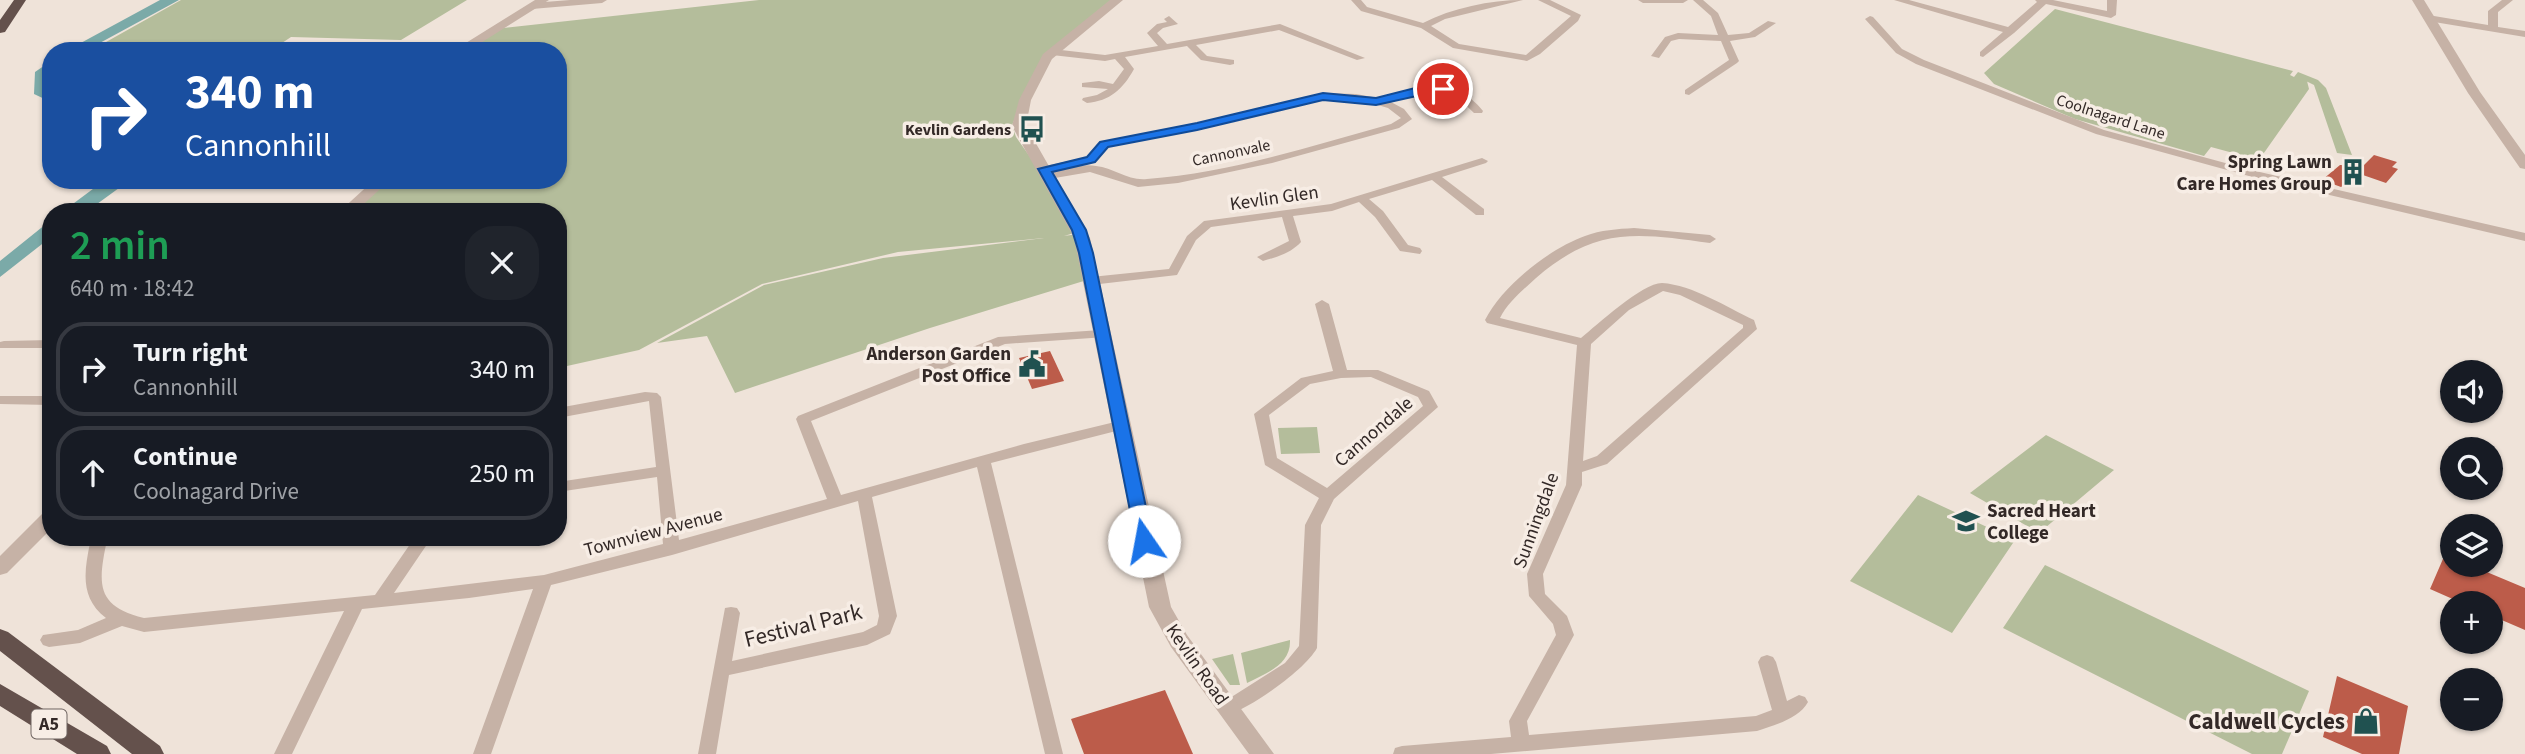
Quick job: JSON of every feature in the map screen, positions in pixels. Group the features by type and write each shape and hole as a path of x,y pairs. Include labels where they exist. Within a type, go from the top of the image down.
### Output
{"highway":[{"path":"0,29 20,0"},
{"path":"0,638 151,754"},
{"name":"A5","path":"0,694 98,754"}],"street":[{"path":"474,42 538,3 602,0"},
{"name":"Kevlin Road","path":"1117,0 1052,52 1025,100 1019,126 1079,230 1160,607 1170,629 1262,754"},
{"path":"1356,0 1374,13 1424,26 1456,46 1527,58 1533,57 1548,39 1576,19 1576,15 1544,0"},
{"path":"1457,0 1471,11"},
{"path":"1424,26 1441,17 1518,0"},
{"path":"1643,0 1683,0"},
{"path":"1689,92 1734,61 1715,15 1698,0"},
{"path":"1899,0 2011,31"},
{"path":"1973,46 1986,52 2042,0 2110,15 2112,0"},
{"path":"2418,0 2474,93 2525,165"},
{"path":"2493,29 2493,11 2508,0"},
{"path":"2428,18 2525,34"},
{"path":"1164,47 1152,33 1160,26 1174,24 1169,19"},
{"name":"Coolnagard Lane","path":"1870,19 1899,51 1920,62 2074,123 2225,167 2525,237"},
{"path":"1656,56 1668,39 1678,36 1754,34 1763,25 1771,23"},
{"path":"1052,52 1089,58 1118,56 1280,27 1360,58"},
{"path":"1189,43 1204,58 1230,62"},
{"path":"1115,88 1099,84 1084,97 1105,97 1115,88 1129,69 1118,56"},
{"path":"1210,71 1205,66 1215,60"},
{"path":"1046,173 1091,160 1104,144 1197,127 1323,96 1376,102 1423,90 1443,89 1472,103 1478,111"},
{"name":"Cannonvale","path":"1046,173 1097,169 1126,183 1210,174 1275,160 1395,126 1407,119 1401,112 1376,102"},
{"name":"Kevlin Glen","path":"1091,281 1173,272 1182,259 1186,242 1201,227 1287,214 1362,198 1482,161"},
{"path":"1435,177 1483,214"},
{"path":"356,203 373,189"},
{"path":"1362,198 1379,214 1406,251"},
{"path":"1261,259 1286,249 1295,242 1287,214"},
{"path":"1575,469 1602,460 1750,329 1749,323 1684,292 1661,287 1624,307 1584,343 1492,320 1497,307 1533,273 1585,238 1643,231 1710,239"},
{"path":"1322,304 1341,374"},
{"path":"836,502 803,419 1003,340 1101,334"},
{"name":"Sunningdale","path":"1521,744 1518,721 1564,635 1561,621 1537,596 1535,574 1574,485 1584,343"},
{"path":"4,345 42,344"},
{"name":"Cannondale","path":"1228,708 1291,668 1308,648 1313,525 1328,496 1431,407 1424,394 1374,373 1341,374 1306,381 1261,414 1270,461 1328,496"},
{"path":"567,410 652,396 656,400 671,549"},
{"path":"0,400 42,401"},
{"name":"Townview Avenue","path":"119,620 144,625 186,622 544,581 671,549 983,460 1119,426"},
{"path":"983,460 1054,754"},
{"path":"567,486 663,471"},
{"name":"Festival Park","path":"721,670 867,638 884,629 888,617 864,494"},
{"path":"0,568 42,530"},
{"path":"98,546 92,572 94,592 104,611 119,620"},
{"path":"380,601 418,546"},
{"path":"482,754 544,581"},
{"path":"283,754 356,604"},
{"name":"Festival Park","path":"707,754 731,613"},
{"path":"49,640 80,636 119,620"},
{"path":"1402,754 1757,723 1791,707 1778,703 1767,662"}],"green space":[{"path":"181,0 467,0 401,40 291,37 284,42 106,42"},
{"path":"759,0 1111,0 1044,55 1012,125 1016,137 1040,171 1074,233 1064,236 1078,234 1087,280 930,328 735,393 707,336 657,343 764,285 883,258 1044,238 898,252 762,284 639,350 567,366 567,203 357,203 373,189 567,189 567,42 474,42 495,29"},
{"path":"2055,9 2293,71 2290,75 2294,77 2298,72 2318,80 2326,88 2352,155 2337,153 2314,85 2307,82 2309,89 2259,160 2211,147 2204,156 2075,119 1994,84 1984,73"},
{"path":"1317,427 1320,453 1281,454 1278,428"},
{"path":"2046,435 2114,470 2039,533 1970,493"},
{"path":"1918,495 2015,540 1952,633 1850,581"},
{"path":"2045,565 2309,691 2282,754 2252,754 2003,628"},
{"path":"1290,640 1289,649 1282,662 1247,683 1241,653"},
{"path":"1233,654 1240,685 1230,685 1212,659"}],"water":[{"path":"160,0 179,0 102,42 83,42"},
{"path":"42,67 42,98 34,94 35,72"},
{"path":"93,189 118,189 98,203 74,203"},
{"path":"42,227 42,244 0,277 0,261"}],"building":[{"name":"Spring Lawn Care Homes Group","path":"2374,155 2397,162 2392,167 2398,169 2386,183 2360,174 2341,187 2322,180 2340,165 2363,166"},
{"path":"1050,351 1064,381 1032,389 1019,358"},
{"path":"2440,566 2440,577 2499,577 2525,588 2525,630 2503,621 2503,591 2440,591 2440,593 2430,589"},
{"name":"Caldwell Cycles","path":"2337,676 2408,706 2399,754 2362,754 2323,737"},
{"path":"1165,690 1193,754 1084,754 1071,719"}],"place":[{"name":"Kevlin Gardens","path":"1032,129"},
{"name":"Spring Lawn Care Homes Group","path":"2353,172"},
{"name":"Anderson Garden Post Office","path":"1032,364"},
{"name":"Sacred Heart College","path":"1966,521"},
{"name":"Caldwell Cycles","path":"2366,721"}],"route":[{"path":"1144,541 1086,253 1079,230 1045,169 1091,160 1104,144 1197,127 1323,96 1343,96 1376,102 1423,90 1443,89"}]}
